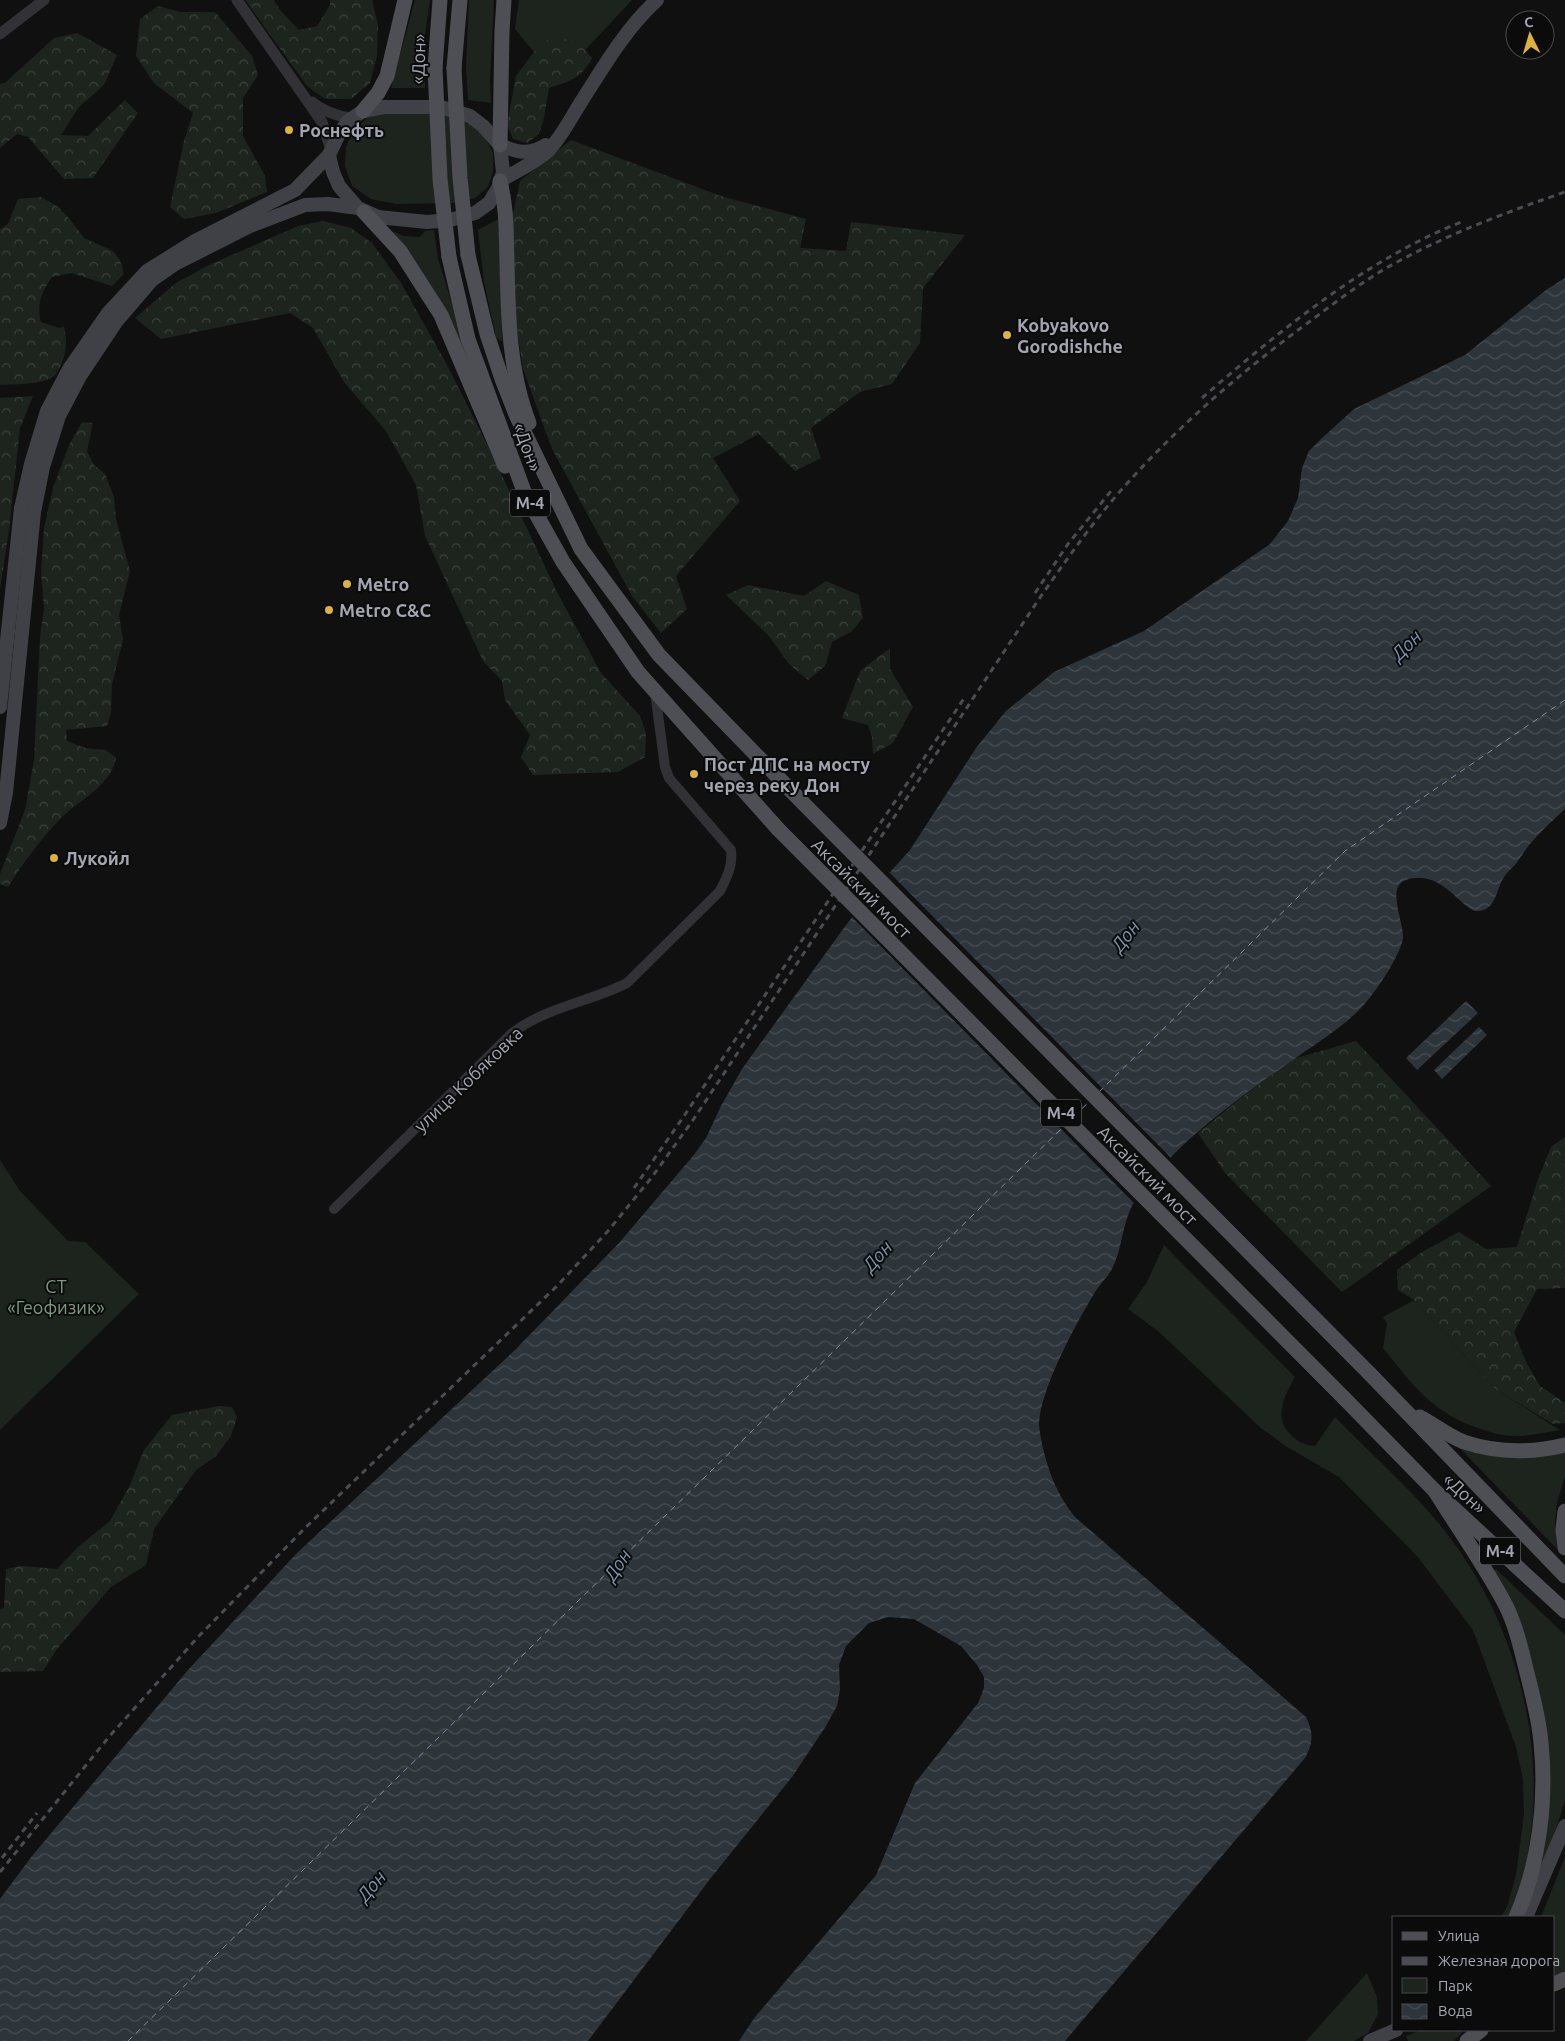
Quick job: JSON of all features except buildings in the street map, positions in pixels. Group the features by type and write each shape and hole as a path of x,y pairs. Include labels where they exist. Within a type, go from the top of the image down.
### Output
{"main road":[{"path":"0,707 21,508 31,464 47,411 69,369 108,313 147,271 195,241 295,190 330,152 338,136 378,93 387,76 405,0"},
{"name":"«Дон»","path":"440,0 435,68 440,179 449,257 468,339 525,494 563,562 638,672 778,829"},
{"name":"«Дон»","path":"460,0 454,68 460,178 468,255 486,334 516,417 581,549 659,655 804,804"},
{"path":"0,823 6,792 34,512 43,468 59,416 80,376 116,322 152,280 175,264 276,214 305,205 328,204 361,210 378,217 426,222 450,220 475,213 489,203 503,172 500,145 504,0"},
{"path":"500,181 540,158 561,134 611,55 646,10 657,0"},
{"path":"357,115 384,107 441,107 470,116 483,126 500,145 517,152 528,153 539,150 561,134"},
{"path":"330,152 333,172 339,186 400,251 441,315 489,432 512,480 525,494"},
{"path":"500,181 506,205 510,338 516,379 526,414 560,504"},
{"name":"Аксайский мост","path":"804,804 1369,1373"},
{"name":"Аксайский мост","path":"778,829 1344,1398"},
{"name":"«Дон»","path":"1369,1373 1565,1576"},
{"name":"«Дон»","path":"1344,1398 1435,1491 1565,1611"},
{"path":"1401,1406 1464,1442 1510,1451 1548,1449 1565,1445"},
{"path":"1435,1491 1505,1605 1522,1651 1534,1701 1541,1742 1543,1785 1539,1830 1525,1896 1516,1916"},
{"path":"1565,1511 1563,1530 1565,1548"},
{"path":"1526,1916 1565,1826"},
{"path":"1534,1916 1565,1845"},
{"path":"1467,2041 1480,2031"},
{"path":"1370,2041 1392,2035"}],"street":[{"path":"0,34 44,0"},
{"path":"237,0 322,122 330,152"},
{"path":"304,97 321,109 335,115 357,115"},
{"name":"улица Кобяковка","path":"334,1209 524,1024 546,1013 627,983 720,891 730,872 731,850 669,778 665,767 655,691"}],"green space":[{"path":"245,0 274,0 279,9 299,30 317,26 330,5 330,0 372,0 378,25 377,56 370,83 351,99 325,99 307,86"},
{"path":"415,0 430,0 425,34 425,88 391,88"},
{"path":"469,0 494,0 490,81 491,103 468,100 466,66"},
{"path":"519,0 632,0 557,80 515,29"},
{"path":"158,6 180,12 215,12 252,56 258,75 243,98 243,136 265,176 267,192 216,213 184,219 170,207 184,141 193,113 154,83 136,56 140,19"},
{"path":"77,33 117,55 104,85 79,107 61,135 88,136 125,100 138,113 93,178 64,179 28,137 17,134 0,148 0,84 6,82 54,38"},
{"path":"561,38 579,43 592,58 584,70 575,78 549,88 539,134 527,143 513,139 507,125 516,76 537,48 549,39"},
{"path":"415,111 465,118 485,137 493,153 493,171 488,187 475,198 454,203 397,204 371,199 352,186 345,166 346,147 353,131 368,117 389,112"},
{"path":"571,140 721,196 806,219 800,248 846,251 851,222 965,235 923,288 920,343 892,384 860,392 811,428 821,458 795,471 759,434 713,458 740,501 676,576 687,609 661,633 632,596 552,449 523,369 513,302 512,219 520,181"},
{"path":"41,197 57,206 84,238 113,251 120,260 124,274 112,286 72,273 52,277 41,298 39,310 41,322 59,328 64,327 66,349 59,370 54,376 43,381 0,385 0,229 8,224 18,199"},
{"path":"500,218 502,342 496,337 484,282 478,230"},
{"path":"323,221 351,228 372,243 401,283 446,363 490,450 557,592 601,673 640,716 646,733 645,757 618,772 533,775 521,757 530,735 505,700 502,681 483,661 425,536 416,485 386,431 344,382 313,328 290,313 161,339 135,318 176,283 209,265 298,226"},
{"path":"434,230 438,259 470,360 468,364 438,301 393,231 403,236 420,237 425,231"},
{"path":"33,396 20,428 9,530 0,589 0,398"},
{"path":"82,422 93,423 87,451 94,465 105,474 114,497 116,519 130,571 119,615 123,640 112,684 111,713 107,726 66,730 67,741 85,748 106,750 116,758 108,777 60,819 32,852 8,887 0,884 0,874 25,810 34,760 40,637 44,608 41,573 44,528 53,488 69,445"},
{"path":"826,581 859,595 863,618 851,632 832,642 825,666 808,680 789,664 769,636 726,595 748,585 804,596"},
{"path":"890,648 890,669 913,707 893,743 873,754 872,737 868,725 842,718 860,671"},
{"path":"1356,1041 1491,1186 1342,1292 1225,1173 1198,1133 1293,1059"},
{"path":"1565,1137 1565,1288 1537,1289 1514,1332 1526,1362 1540,1386 1565,1403 1565,1423 1553,1424 1495,1389 1414,1300 1398,1290 1397,1270 1422,1252 1459,1232 1486,1249 1517,1247 1538,1179 1551,1147"},
{"name":"СТ «Геофизик»","path":"0,1160 20,1191 68,1241 85,1242 139,1294 0,1430"},
{"path":"1164,1245 1295,1377 1285,1398 1281,1413 1285,1427 1290,1434 1301,1443 1315,1446 1335,1417 1427,1509 1454,1543 1480,1584 1502,1629 1518,1675 1528,1724 1533,1773 1532,1822 1524,1870 1510,1916 1502,1916 1507,1907 1516,1875 1524,1814 1523,1779 1516,1747 1473,1630 1417,1556 1339,1477 1287,1447 1261,1428 1159,1332 1128,1309 1147,1282"},
{"path":"1414,1300 1495,1389 1560,1430 1525,1436 1498,1434 1464,1423 1437,1407 1425,1397 1383,1348 1387,1324 1383,1317"},
{"path":"219,1406 232,1407 237,1417 231,1436 216,1456 196,1470 154,1529 146,1565 111,1587 57,1649 43,1671 0,1672 0,1609 4,1608 6,1569 21,1566 57,1569 78,1547 110,1521 130,1485 144,1450 172,1415"},
{"path":"1448,1436 1465,1444 1565,1447 1565,1476 1557,1503 1555,1519 1557,1549"},
{"path":"1496,1569 1565,1635 1565,1801 1552,1842 1538,1872 1547,1744 1493,1572"},
{"path":"1565,1857 1565,1971 1555,1976 1555,1916 1541,1916"},
{"path":"1367,1973 1377,1997 1378,2014 1368,2033 1354,2041 1306,2041"},
{"path":"1418,2031 1463,2031 1454,2041 1408,2041 1406,2036"}],"water":[{"name":"Дон","path":"1565,278 1565,809 1529,845 1504,877 1492,903 1484,910 1473,910 1446,888 1428,879 1411,879 1400,884 1396,895 1403,938 1397,956 1378,987 1351,1018 1263,1081 1190,1138 1153,1177 1132,1206 1112,1269 1096,1291 1078,1322 1060,1357 1045,1393 1039,1424 1042,1444 1054,1482 1063,1500 1075,1517 1306,1717 1312,1738 1305,1758 1065,2041 739,2041 755,2017 876,1875 915,1783 978,1703 984,1688 984,1677 977,1665 961,1646 914,1619 888,1617 869,1623 846,1646 839,1665 840,1690 837,1706 826,1726 792,1777 710,1879 588,2041 0,2041 0,1899 32,1856 188,1670 297,1553 515,1350 619,1243 693,1156 706,1138 721,1106 742,1069 846,925 870,894 910,850 976,748 1006,711 1054,672 1144,631 1270,544 1288,521 1298,498 1302,468 1309,451 1354,409 1465,355 1546,290"},
{"path":"1466,1001 1478,1013 1417,1070 1406,1058"},
{"path":"1479,1027 1487,1035 1442,1079 1434,1070"}],"pier":[{"path":"888,871 1173,1160 1136,1205 850,915"}],"ferry route":[{"path":"1099,1092 1345,851 1565,700"},
{"path":"1074,1116 1089,1102"},
{"path":"128,2041 1064,1126"}],"railway":[{"path":"0,1872 108,1738 198,1637 305,1528 558,1285 608,1231 652,1177 693,1120 1037,602 1095,522 1138,471 1185,424 1260,359 1364,282 1397,262 1459,232 1565,192"},
{"path":"1202,398 1293,322 1359,275 1429,236 1464,221"},
{"path":"1035,593 1068,544 1111,491"},
{"path":"634,1188 965,697"},
{"path":"2,1858 37,1813"}],"place":[{"name":"Роснефть","path":"289,130"},
{"name":"Kobyakovo Gorodishche","path":"1007,335"},
{"name":"Metro","path":"347,584"},
{"name":"Metro C&C","path":"329,610"},
{"name":"Пост ДПС на мосту через реку Дон","path":"694,774"},
{"name":"Лукойл","path":"54,858"}]}
